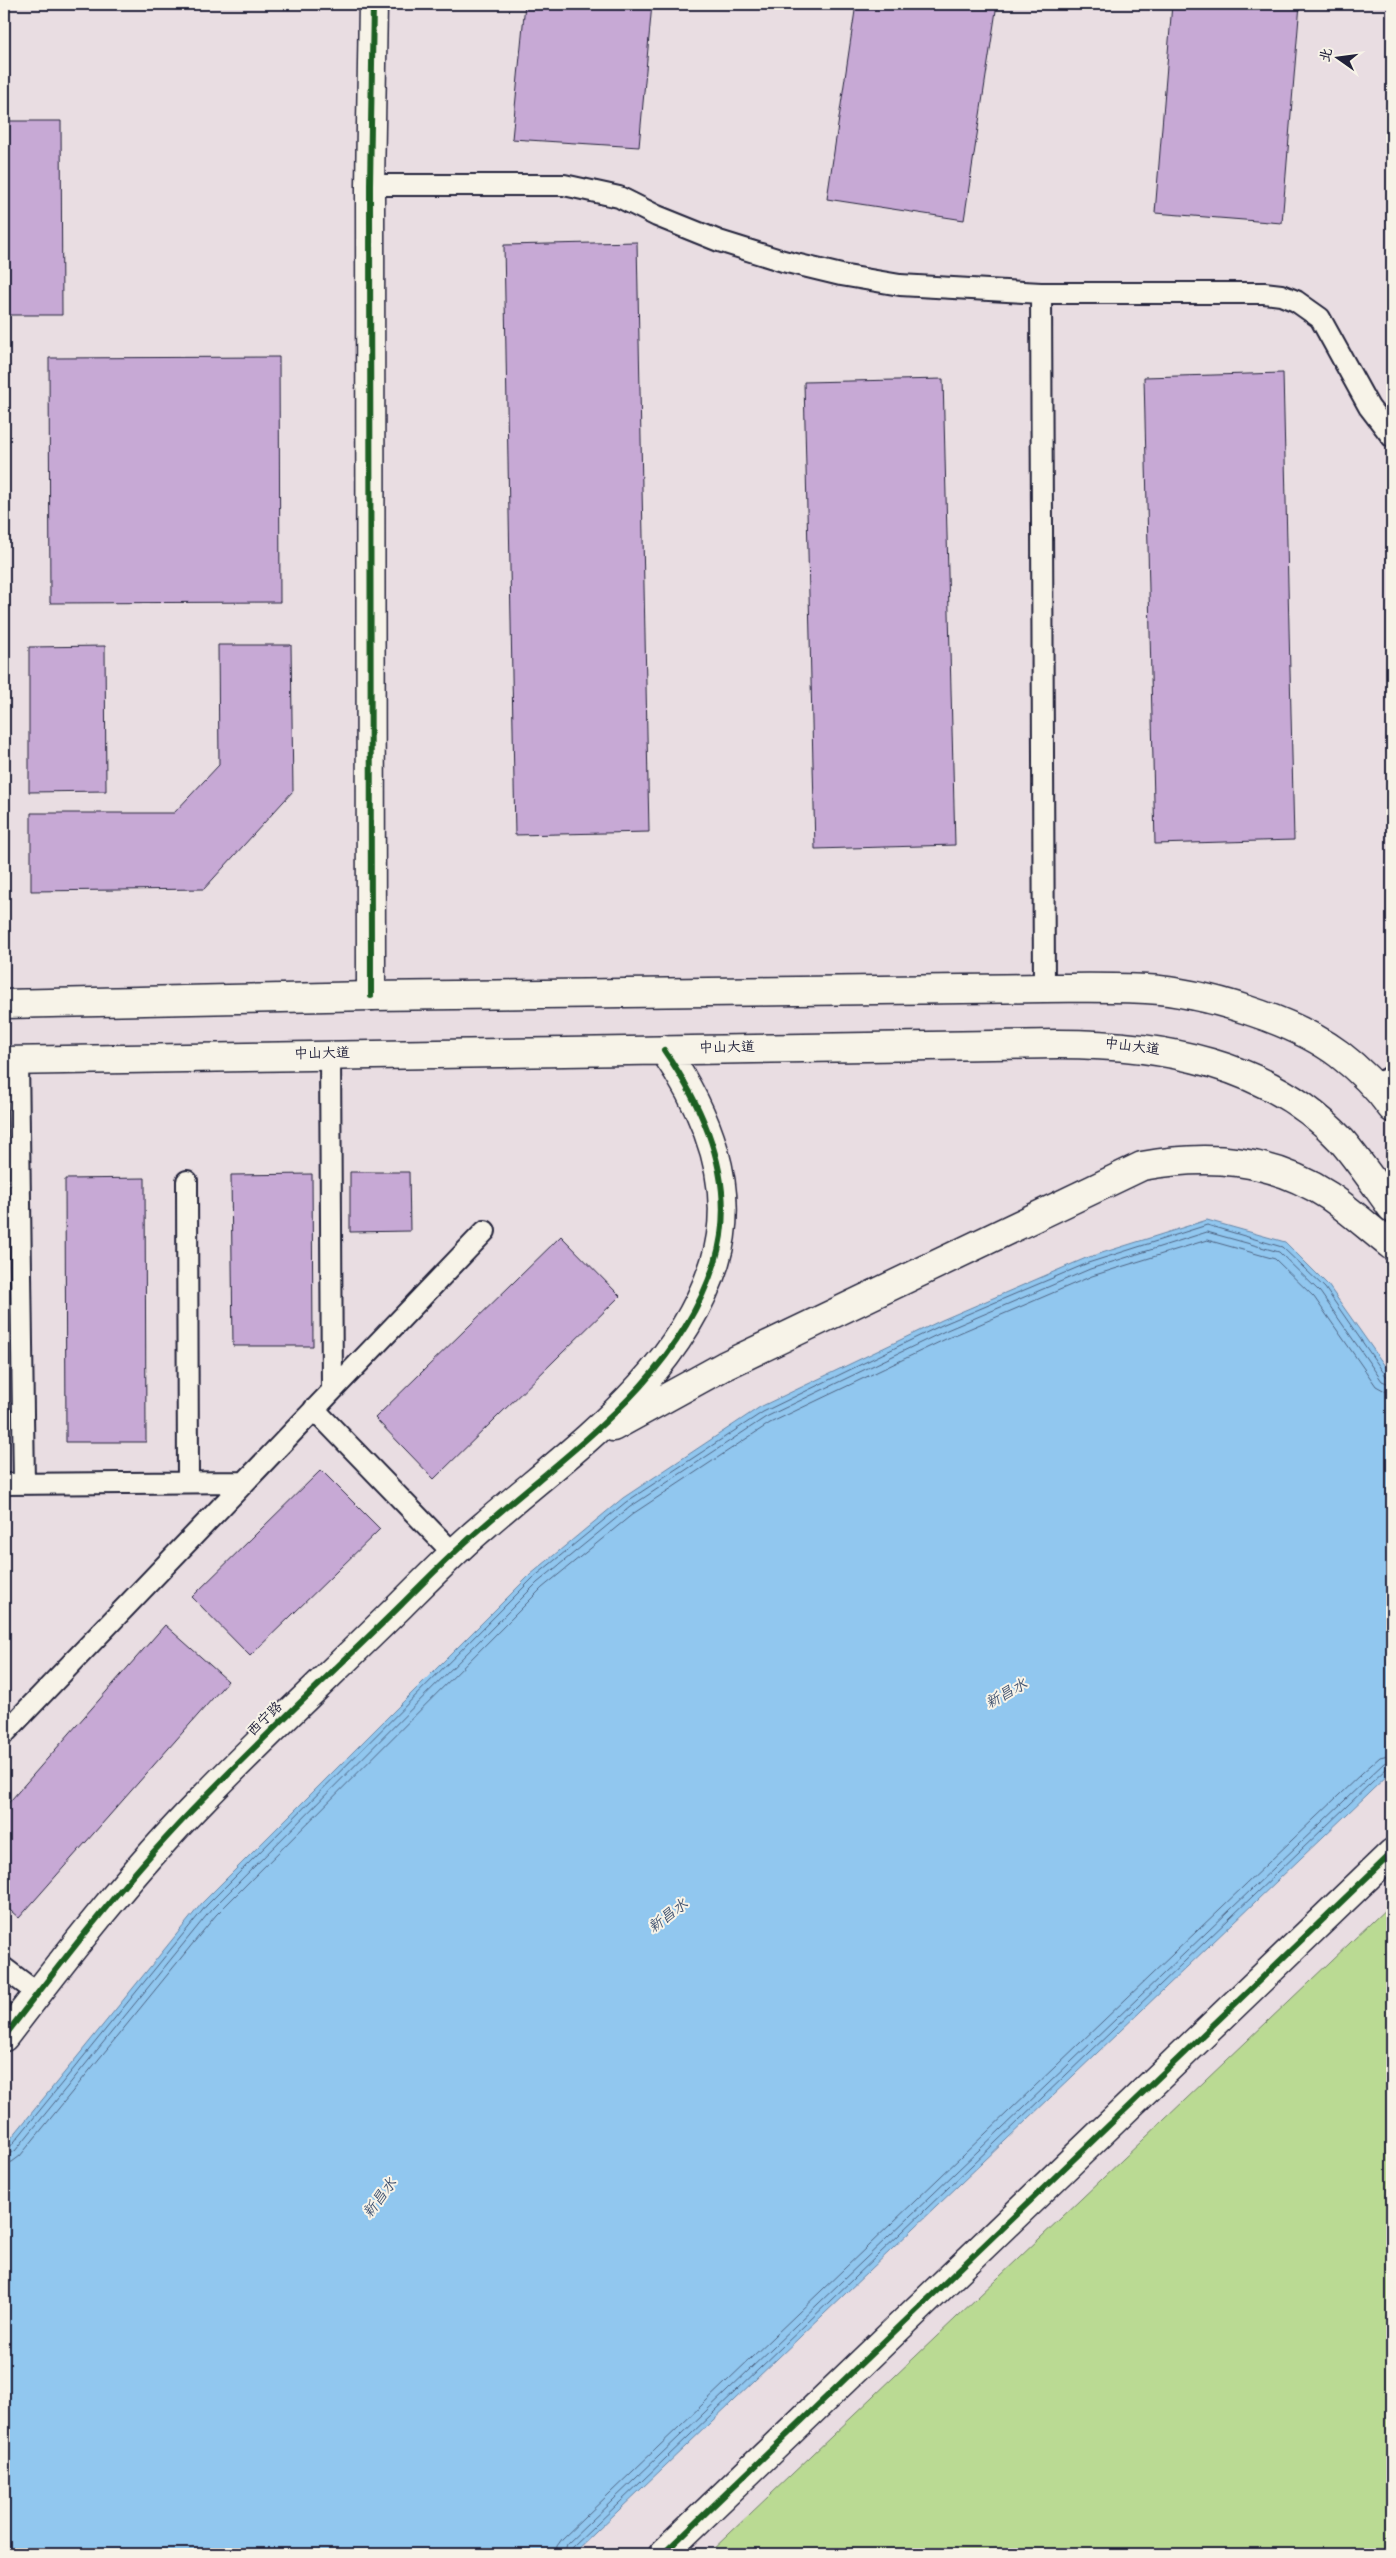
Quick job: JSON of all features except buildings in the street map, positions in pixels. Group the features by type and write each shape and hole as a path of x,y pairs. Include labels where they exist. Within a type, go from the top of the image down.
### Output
{"street":[{"path":"371,996 370,185 373,4"},
{"path":"4,1004 371,996 1044,988 1148,989 1197,996 1243,1009 1288,1026 1383,1080 1392,1108"},
{"name":"中山大道","path":"11,1061 1101,1044 1143,1048 1185,1055 1226,1067 1264,1083 1300,1105 1342,1141 1392,1208"},
{"path":"575,1449 642,1386 671,1351 704,1291 715,1262 722,1230 722,1201 712,1143 701,1110 684,1078 664,1050"},
{"path":"575,1449 724,1366 1142,1166 1178,1159 1207,1159 1262,1166 1288,1174 1329,1196 1392,1246"},
{"name":"西宁路","path":"4,2037 81,1935 201,1801 482,1527 575,1449"},
{"path":"663,2554 1392,1853"}],"lane":[{"path":"370,185 564,185 619,197 657,216 719,241 783,262 841,275 900,285 1041,293 1264,293 1281,295 1296,301 1320,318 1370,407 1392,437"},
{"path":"1041,293 1044,988"},
{"path":"330,1055 332,1390"},
{"path":"11,1061 24,1484"},
{"path":"187,1181 188,1482"},
{"path":"4,1734 485,1231"},
{"path":"314,1409 454,1554"},
{"path":"4,1484 245,1482"},
{"path":"4,1968 37,1993"}],"green space":[{"path":"1392,1903 1392,2554 708,2554"}],"water":[{"name":"新昌水","path":"1207,1220 1285,1242 1328,1285 1392,1376 1392,1771 573,2554 4,2554 4,2147 202,1903 530,1575 623,1498 760,1407 942,1320 1086,1258"}],"cycle path":[{"path":"371,996 370,185 373,4"},
{"path":"4,2037 75,1945 125,1885 203,1799 452,1554 587,1439 619,1409 676,1342 698,1304 715,1262 721,1234 723,1206 720,1178 705,1124 693,1098 664,1050"},
{"path":"663,2554 1392,1853"}]}
